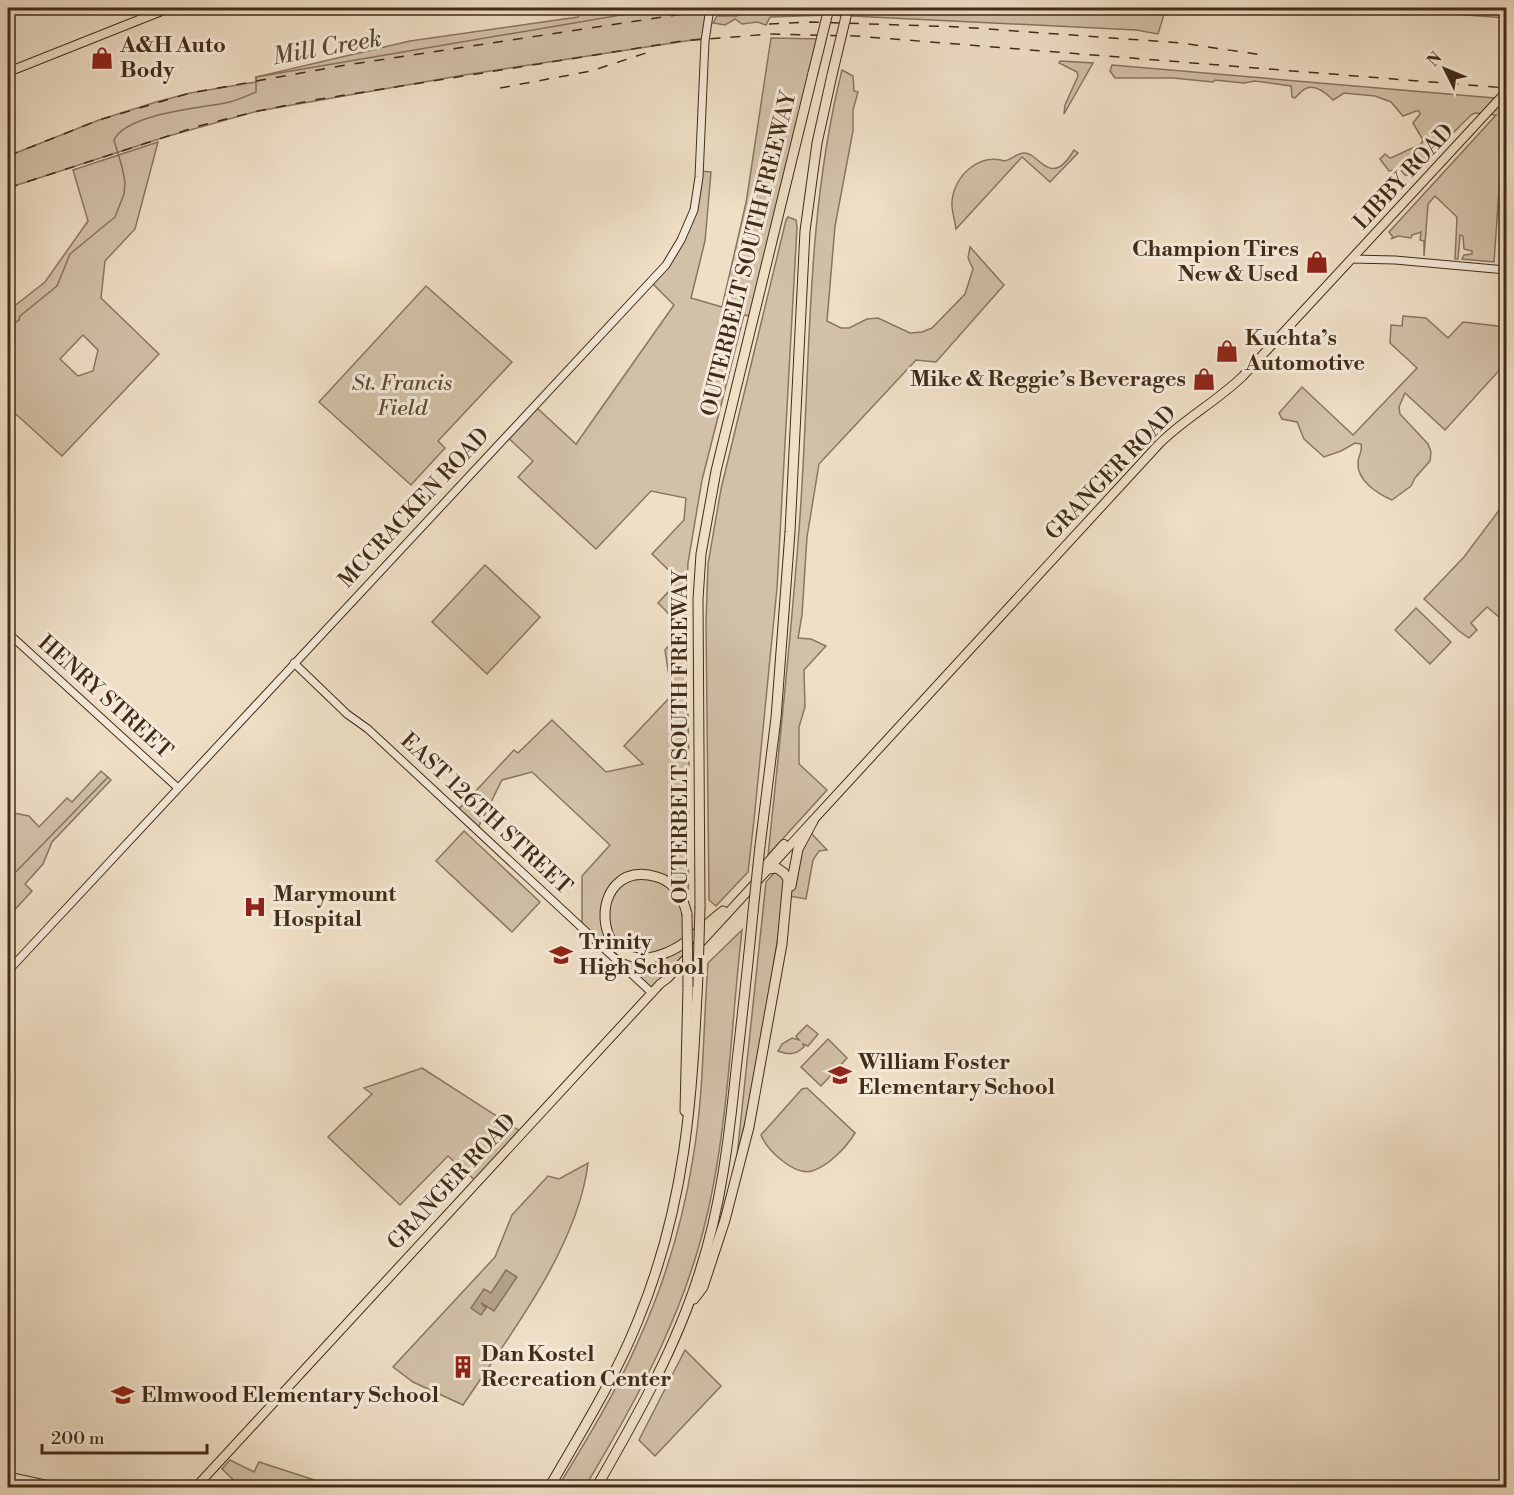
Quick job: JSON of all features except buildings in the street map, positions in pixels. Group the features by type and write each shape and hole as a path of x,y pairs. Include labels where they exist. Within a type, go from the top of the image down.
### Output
{"highway":[{"name":"OUTERBELT SOUTH FREEWAY","path":"549,1488 608,1385 641,1315 670,1226 686,1149 694,1067 700,906 698,599 701,554 716,471 829,8"},
{"name":"OUTERBELT SOUTH FREEWAY","path":"596,1488 655,1382 685,1314 707,1247 724,1169 776,718 789,556 805,231 817,143 848,8"},
{"path":"685,1314 703,1287 734,1188 756,1096 798,849 813,821"},
{"path":"765,869 781,870 788,879 785,918"},
{"path":"686,1149 685,1082 688,987 687,914 681,896 673,885 660,878 645,875 626,879 615,888 607,902 604,915 606,930 614,944 626,953 646,957 674,949 723,911"}],"main road":[{"path":"8,72 169,8"},
{"name":"LIBBY ROAD","path":"1352,259 1506,92"},
{"name":"GRANGER ROAD","path":"195,1488 668,978 811,816 874,756 1159,444 1183,422 1215,400 1241,378 1352,259"},
{"name":"GRANGER ROAD","path":"660,984 665,975 723,911 813,821 822,808"}],"street":[{"name":"MCCRACKEN ROAD","path":"8,971 666,265 694,210 699,177 705,41 710,8"},
{"path":"1352,259 1395,260 1506,270"},
{"name":"HENRY STREET","path":"8,633 178,788"},
{"name":"EAST 126TH STREET","path":"294,663 652,993"},
{"path":"8,1476 63,1488"}],"green space":[{"path":"583,8 709,9 705,38 464,75 258,111 165,137 8,188 8,156 99,120 156,102 190,93 256,82 256,77 410,41 578,17"},
{"path":"759,8 1166,8 1158,34 1136,30 830,15 770,17 766,25 757,22 742,24 735,19 725,25 713,23 717,16 737,16 740,11"},
{"path":"1372,8 1484,8 1506,11 1506,18"},
{"path":"771,38 822,39 754,317 744,315 702,480 688,563 686,616 689,767 688,957 652,993 582,928 582,876 610,845 532,772 502,780 477,830 457,811 514,750 518,753 552,720 606,772 643,764 624,746 672,695 665,650 676,631 673,620 658,603 679,580 652,554 684,520 686,498 651,491 596,549 518,477 533,461 506,436 535,406 576,444 674,305 650,281 666,265 694,210 699,171 711,172 705,241 691,298 722,307 746,203"},
{"path":"1060,61 1093,63 1064,114 1065,105 1078,76 1077,72 1059,63"},
{"path":"1112,65 1506,99 1506,127 1503,134 1494,262 1462,259 1464,255 1472,254 1472,251 1464,249 1463,236 1460,235 1458,259 1455,259 1457,217 1435,196 1428,204 1424,256 1424,241 1420,240 1421,232 1412,235 1411,238 1398,236 1391,239 1393,237 1389,232 1496,115 1475,113 1471,115 1427,159 1405,175 1400,169 1389,171 1380,159 1385,154 1390,158 1421,144 1423,140 1413,123 1420,114 1419,111 1403,116 1391,102 1375,96 1344,93 1333,100 1318,89 1310,87 1295,98 1292,97 1291,86 1255,81 1244,83 1173,78 1115,78 1110,71"},
{"path":"842,70 853,76 854,91 858,92 853,110 853,131 835,226 827,321 841,328 849,328 867,319 878,318 910,333 932,328 965,294 973,269 968,258 970,247 1004,285 936,362 916,360 819,464 807,537 802,615 798,638 811,639 826,646 804,670 805,707 799,727 799,764 827,790 768,855 797,558 815,236 830,125"},
{"path":"158,142 135,229 105,261 101,298 159,354 62,456 8,407 8,311 45,282 88,221 73,170","holes":["83,335 98,350 93,371 78,376 60,359"]},
{"path":"1074,150 1078,153 1050,182 1022,157 956,229 952,204 954,191 970,168 986,160 1005,161 1023,153 1029,154 1046,166 1058,167 1066,162"},
{"path":"788,217 796,220 797,227 777,588 754,820 748,872 716,906 709,900 706,622 708,564 721,489"},
{"name":"St. Francis Field","path":"426,286 512,362 438,441 445,448 411,485 319,402"},
{"path":"1403,316 1426,318 1448,338 1463,322 1506,327 1506,363 1445,430 1405,393 1399,407 1400,414 1428,444 1431,452 1430,461 1411,486 1392,500 1375,490 1361,476 1358,463 1361,444 1355,443 1324,457 1304,439 1297,422 1282,419 1279,413 1302,387 1353,435 1417,368 1390,343 1391,325 1402,326"},
{"path":"1506,501 1506,623 1487,607 1471,623 1477,630 1469,638 1424,599 1464,557"},
{"path":"485,565 540,617 487,674 432,622"},
{"path":"1416,608 1451,642 1430,664 1395,630"},
{"path":"101,771 111,780 52,842 43,864 25,884 32,891 8,917 8,812 29,816 39,827 67,798 72,802"},
{"path":"464,831 540,902 512,932 436,861"},
{"path":"810,832 827,850 819,851 813,860 806,899 789,896 796,857"},
{"path":"776,871 783,876 786,886 755,1082 737,1156 766,882"},
{"path":"742,930 718,1160 703,1232 691,1271 662,1345 626,1417 585,1487 558,1487 619,1381 647,1322 664,1276 684,1206 697,1134 708,963"},
{"path":"807,1025 818,1034 808,1046 803,1044 804,1047 792,1054 778,1051 782,1044 792,1038 799,1040 796,1036"},
{"path":"828,1039 847,1058 821,1086 801,1067"},
{"path":"422,1068 523,1133 477,1182 448,1156 400,1205 328,1137 372,1094 364,1088"},
{"path":"807,1088 855,1133 847,1145 830,1161 818,1169 805,1172 797,1170 782,1160 769,1148 761,1135 802,1089"},
{"path":"588,1163 582,1195 556,1258 521,1320 463,1405 413,1382 393,1367 495,1257 512,1215 548,1176 559,1179"},
{"path":"685,1350 721,1386 655,1456 639,1440"},
{"path":"230,1460 254,1472 259,1462 336,1487 241,1487 222,1469"}],"shaded area":[{"path":"506,1270 517,1277 494,1311 481,1303 486,1308 481,1315 471,1308 484,1289 491,1293"}],"waterway":[{"name":"Mill Creek","path":"8,327 57,286 70,254 115,217 124,194 125,182 114,140 121,131 133,124 164,114 241,98 256,92 256,77 662,8"},
{"path":"8,880 108,777"}],"railway":[{"path":"8,156 99,120 190,93 340,66 722,8"},
{"path":"769,24 812,22 960,27 1182,43 1262,55"},
{"path":"8,188 199,126 258,111 682,41 771,34 856,36 1506,88"},
{"path":"500,88 591,71 649,52"}],"place":[{"name":"A&H Auto Body","path":"102,58"},
{"name":"Champion Tires New & Used","path":"1317,262"},
{"name":"Kuchta’s Automotive","path":"1227,351"},
{"name":"Mike & Reggie’s Beverages","path":"1204,379"},
{"name":"Marymount Hospital","path":"255,907"},
{"name":"Trinity High School","path":"561,955"},
{"name":"William Foster Elementary School","path":"840,1075"},
{"name":"Dan Kostel Recreation Center","path":"463,1367"},
{"name":"Elmwood Elementary School","path":"123,1395"}]}
